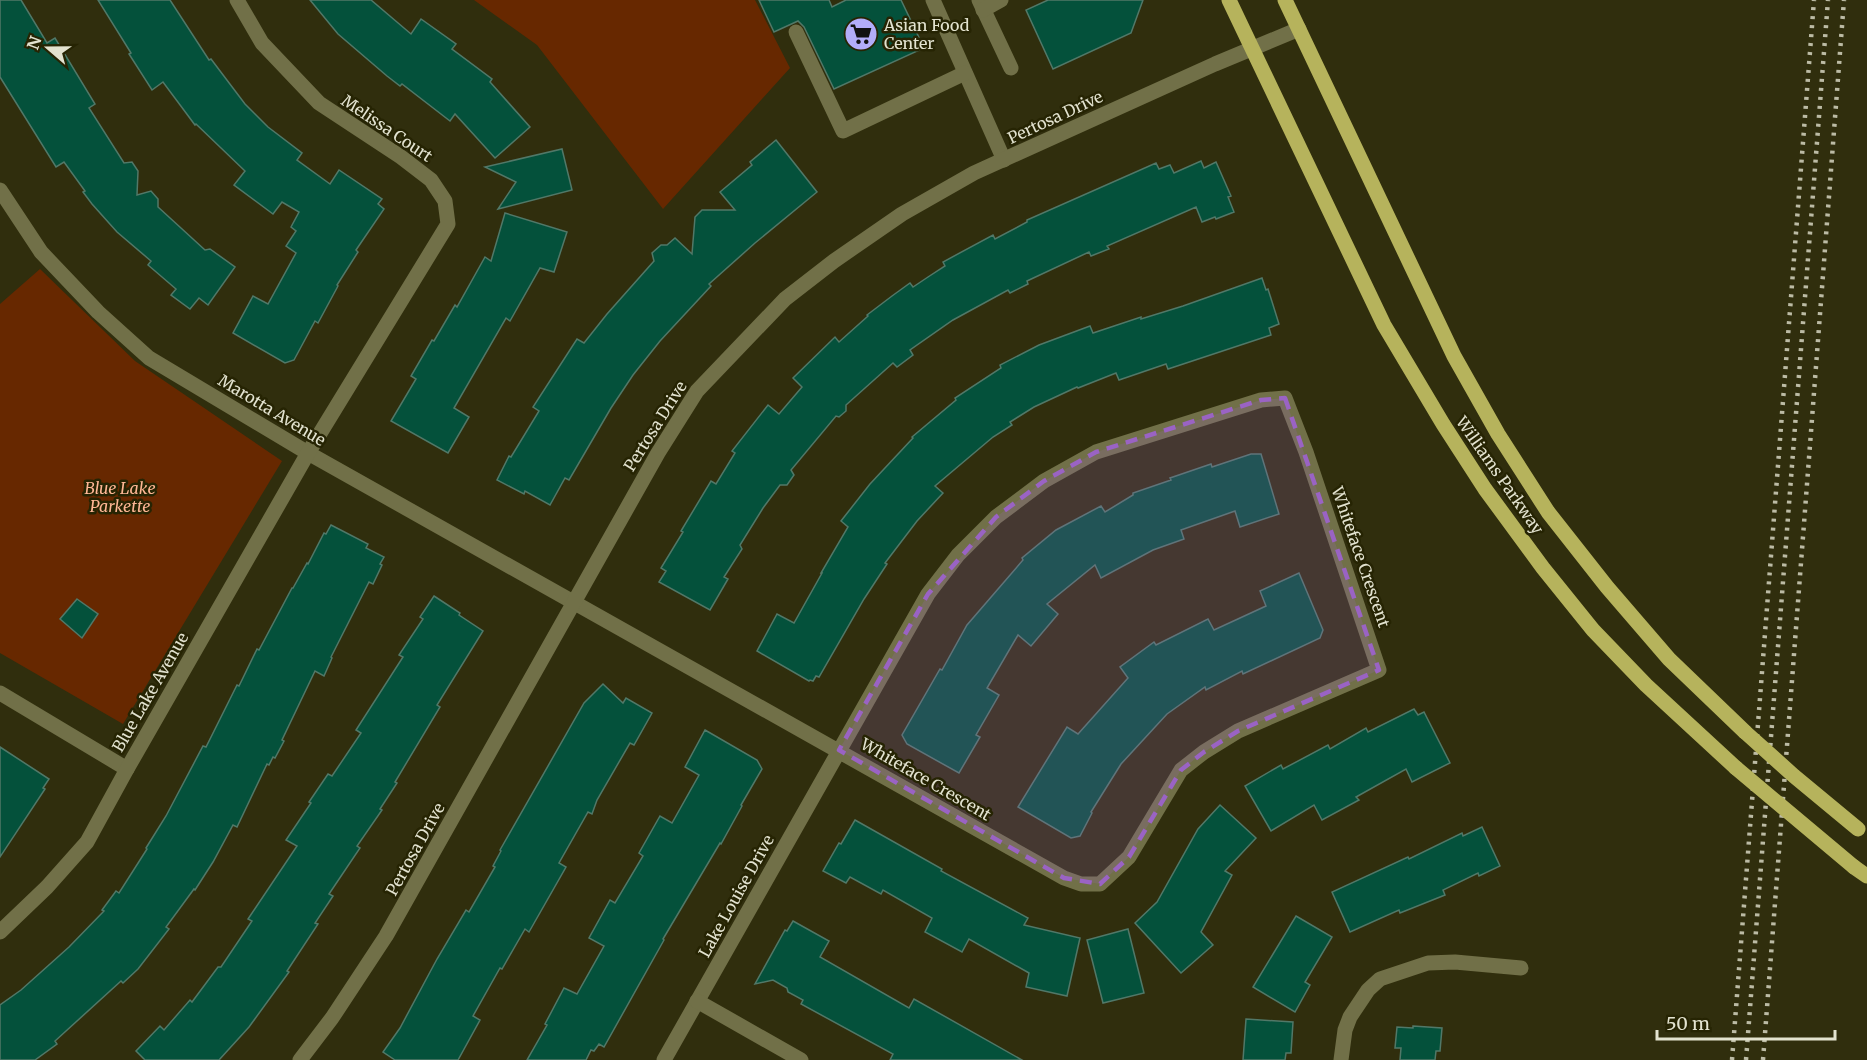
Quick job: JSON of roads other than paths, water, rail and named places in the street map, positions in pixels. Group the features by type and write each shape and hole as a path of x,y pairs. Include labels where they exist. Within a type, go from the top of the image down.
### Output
{"main road":[{"name":"Williams Parkway","path":"1229,0 1384,325 1485,489 1543,568 1593,630 1646,685 1736,768 1867,876"},
{"name":"Williams Parkway","path":"1285,0 1454,356 1498,434 1548,512 1669,660 1794,776 1863,832"}],"street":[{"name":"Melissa Court","path":"237,0 262,43 319,103 401,157 431,180 445,201 448,224 308,453"},
{"path":"933,0 1004,160"},
{"path":"1001,0 981,5 1011,68"},
{"name":"Pertosa Drive","path":"300,1060 333,1018 386,936 658,453 697,391 785,299 834,261 902,214 974,173 1215,64 1299,29"},
{"path":"796,32 843,131 965,73"},
{"name":"Marotta Avenue","path":"0,190 41,252 98,312 149,358 308,453 574,604"},
{"name":"Whiteface Crescent","path":"574,604 1064,878 1081,884 1100,884 1129,857 1181,770 1204,752 1238,731 1380,670 1306,452 1285,398 1261,400 1096,452 1044,481 996,517 958,555 928,594 838,750"},
{"name":"Blue Lake Avenue","path":"0,932 47,887 87,842 308,453"},
{"path":"0,693 127,769"},
{"name":"Lake Louise Drive","path":"664,1060 838,750"},
{"path":"1341,1060 1345,1030 1350,1017 1368,990 1380,979 1428,963 1455,962 1521,968"},
{"path":"697,1001 801,1060"}],"railway":[{"path":"1732,1060 1814,0"},
{"path":"1746,1060 1828,0"},
{"path":"1763,1060 1844,0"}],"place":[{"name":"Asian Food Center","path":"861,34"}],"park label":[{"name":"Blue Lake Parkette","path":"120,497"}]}
